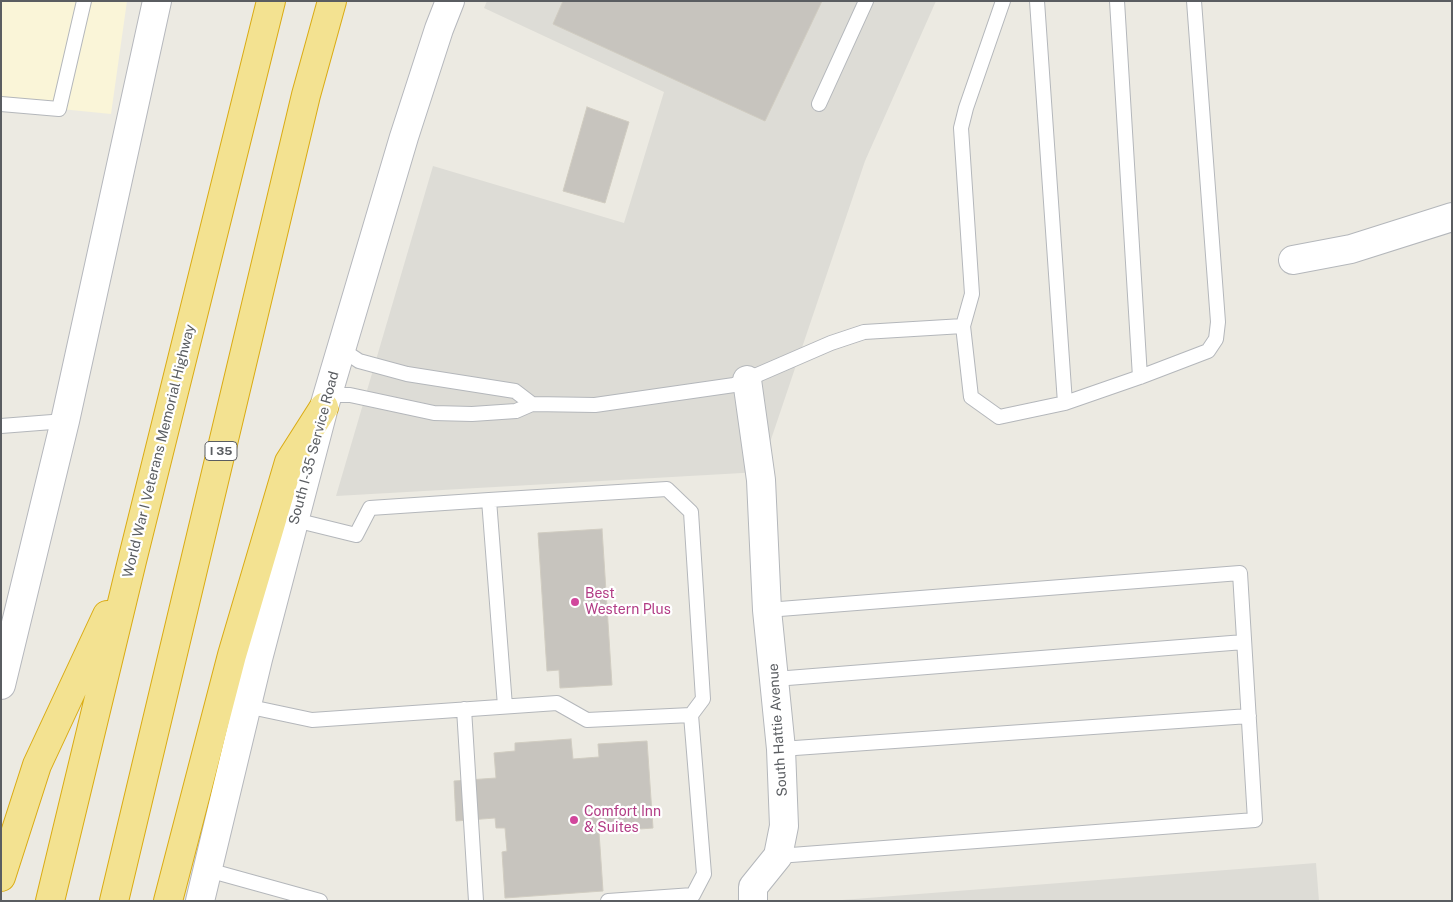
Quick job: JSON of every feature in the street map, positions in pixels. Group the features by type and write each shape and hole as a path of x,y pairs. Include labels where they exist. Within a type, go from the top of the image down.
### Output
{"highway":[{"name":"World War I Veterans Memorial Highway","path":"50,901 271,1"},
{"name":"I 35","path":"114,901 304,105 332,1"},
{"path":"168,901 232,655 289,462 326,401"},
{"path":"1,877 37,765 132,561"}],"main road":[{"path":"1,685 8,631 65,421 157,1"},
{"name":"South I-35 Service Road","path":"200,901 246,706 326,401 404,137 439,28 450,1"},
{"path":"1293,260 1351,249 1452,217"},
{"name":"South Hattie Avenue","path":"747,380 761,480 767,610 781,749 784,826 778,856 753,887 753,901"}],"lane":[{"path":"1,104 59,109 84,1"},
{"path":"819,104 866,1"},
{"path":"1003,1 960,128 972,294 963,326 971,397 999,417 1065,403 1140,377 1208,350 1216,339 1218,322 1194,1"},
{"path":"1036,1 1065,403"},
{"path":"1117,1 1140,377"},
{"path":"326,401 350,395 434,413 472,414 516,410 532,404 595,405 734,385 831,343 864,332 963,326"},
{"path":"341,349 359,360 407,374 515,391 532,404"},
{"path":"1,426 65,421"},
{"path":"295,520 356,535 370,508 667,489 691,512 703,699 691,715 704,874 693,895 608,901"},
{"path":"489,500 505,706"},
{"path":"767,610 1240,573 1255,820 778,856"},
{"path":"775,679 1244,642"},
{"path":"246,706 312,720 558,703 587,720 691,715"},
{"path":"464,709 476,901"},
{"path":"781,749 1248,716"},
{"path":"208,870 320,901"}],"shaded area":[{"path":"1,1 127,1 111,114 1,103"},
{"path":"487,1 936,1 865,161 760,472 336,496 433,166 624,223 664,92 484,8"},
{"path":"1316,863 1319,901 829,901"}],"building":[{"path":"563,1 822,1 765,121 553,24"},
{"path":"587,107 629,122 605,203 563,191"},
{"name":"Best Western Plus","path":"602,529 612,685 560,688 559,670 547,671 538,533"},
{"name":"Comfort Inn & Suites","path":"571,739 573,759 599,757 598,744 647,741 653,828 599,832 603,891 505,898 502,852 507,851 505,828 496,828 495,818 456,821 454,781 496,778 494,753 515,751 515,743"}],"place":[{"name":"Best Western Plus","path":"575,602"},
{"name":"Comfort Inn & Suites","path":"574,820"}]}
